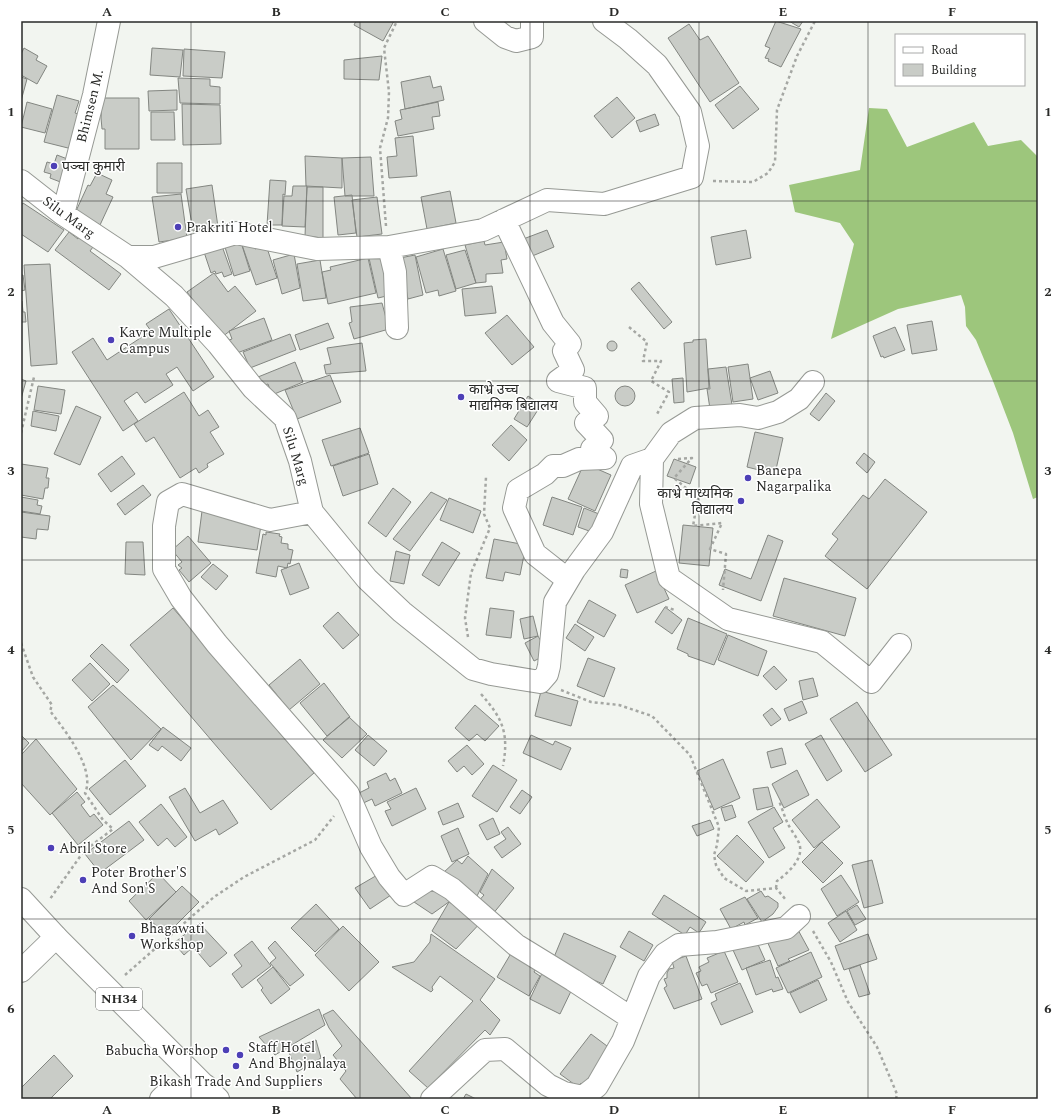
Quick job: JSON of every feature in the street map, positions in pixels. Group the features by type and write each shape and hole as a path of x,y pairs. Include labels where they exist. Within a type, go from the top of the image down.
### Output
{"main road":[{"name":"Bhimsen M.","path":"63,214 94,95 109,21"},
{"path":"484,21 505,37 516,41 532,37 532,21"},
{"path":"128,257 154,257 236,233 317,249 388,247 483,230 547,200 604,204 692,177 698,146 690,112 657,65 628,39 604,21"},
{"name":"Silu Marg","path":"21,181 63,214 128,257 174,296 218,344 253,388 285,418 300,461 312,512 367,579 402,612 473,669 491,674 544,674"},
{"path":"504,220 554,323 570,344 564,351 573,370 558,381 585,388 585,402 597,416 586,423 602,440 592,449 604,458 579,459 563,466 553,466 545,474 518,490 514,508 535,554 568,580"},
{"path":"388,247 395,272 397,328"},
{"path":"813,382 799,399 778,412 758,418 740,415 695,418 671,433 652,460 650,504 669,578 728,619 822,642 872,682 900,645"},
{"path":"544,674 555,602 568,580 602,532 632,466 652,460"},
{"path":"312,512 270,520 182,494 168,502 164,526 164,569 181,598 217,644 348,794 371,848 389,877 404,895 432,877 452,889 516,945 631,1018"},
{"name":"NH34","path":"28,906 56,937 212,1093"},
{"path":"432,1099 485,1050 505,1049 548,1085 564,1093 583,1097 597,1086 623,1041 649,976 665,954 678,945 717,942 786,928 799,916"},
{"path":"21,971 56,937"},
{"path":"161,1099 164,1096 212,1093"}],"path":[{"path":"388,247 380,148 388,118 388,92 384,48 397,21"},
{"path":"692,177 718,182 753,182 768,173 775,162 778,110 797,56 815,21"},
{"path":"629,327 647,342 643,361 661,362 651,381 669,392 655,418 680,427"},
{"path":"21,433 34,377"},
{"path":"676,459 692,458 674,478 698,498 694,526 722,523 710,549 726,554 722,596"},
{"path":"486,478 484,514 490,528 471,573 465,618 474,685 499,716 505,734 503,766"},
{"path":"665,607 681,612"},
{"path":"21,643 33,677 52,705 50,711 77,749 87,784 85,793 103,820 113,829 84,852 47,903 28,906"},
{"path":"544,674 591,702 620,705 652,716 690,755 719,827 714,855 716,865 724,878 746,891 776,888"},
{"path":"122,979 137,963 214,897 244,877 315,840 329,825 348,794"},
{"path":"779,801 787,821 800,844 800,851 795,864 787,874 777,881 776,888 813,932 831,962 848,1002 877,1047 897,1094 896,1099"}],"green space":[{"path":"869,108 887,109 907,147 974,122 988,146 1021,140 1038,157 1038,497 1033,499 1013,433 993,381 976,340 966,326 965,307 961,295 898,309 831,339 854,244 840,223 795,212 789,185 860,170"}],"building":[{"path":"356,21 394,21 383,41 354,25"},
{"path":"776,21 801,29 781,67 765,58 770,48 765,46"},
{"path":"789,21 803,21 799,27"},
{"path":"689,24 700,40 708,36 739,83 710,102 668,38"},
{"path":"24,48 38,56 36,60 47,66 37,84 21,75 21,54"},
{"path":"152,48 183,50 180,77 150,75"},
{"path":"184,49 225,52 222,78 183,76"},
{"path":"382,56 379,80 344,79 344,60"},
{"path":"430,76 433,88 441,86 444,100 405,109 401,82"},
{"path":"21,77 27,79 21,101"},
{"path":"178,78 210,79 210,86 220,87 220,104 180,103"},
{"path":"740,86 759,109 733,129 715,105"},
{"path":"177,90 177,110 149,111 148,91"},
{"path":"57,95 79,101 75,113 86,116 76,150 44,142"},
{"path":"617,97 635,118 612,138 594,116"},
{"path":"102,98 139,98 139,149 105,149 105,129 102,129 101,118"},
{"path":"27,102 52,109 45,133 21,127"},
{"path":"438,102 440,116 432,117 434,129 398,136 395,121 402,119 400,110"},
{"path":"182,104 220,105 221,144 183,145"},
{"path":"151,112 174,112 175,140 151,140"},
{"path":"655,114 659,125 640,132 636,121"},
{"path":"413,136 417,176 389,178 387,157 397,156 395,138"},
{"path":"57,155 70,160 63,183 50,178 51,174 44,172 47,162 54,164"},
{"path":"305,156 342,158 342,188 306,186"},
{"path":"371,157 374,196 345,196 342,158"},
{"path":"157,163 182,163 182,193 157,193"},
{"path":"97,173 112,180 106,194 113,197 100,225 76,211 88,185 90,186"},
{"path":"270,180 286,181 285,195 283,194 282,225 267,225"},
{"path":"212,185 218,227 193,231 186,189"},
{"path":"293,186 307,186 305,227 282,226 284,196 292,196"},
{"path":"307,187 323,187 323,238 305,236"},
{"path":"450,191 456,223 427,229 421,197"},
{"path":"181,194 187,238 159,242 152,197"},
{"path":"352,195 356,233 338,235 334,197"},
{"path":"377,197 382,234 357,237 352,200"},
{"path":"23,203 64,230 48,252 21,234 21,206"},
{"path":"547,230 554,247 525,259 518,241"},
{"path":"746,230 751,258 716,265 711,237"},
{"path":"69,232 78,239 79,236 93,247 90,251 121,274 109,290 55,250"},
{"path":"240,239 250,271 234,276 224,244"},
{"path":"253,241 255,249 266,245 277,278 256,285 242,245"},
{"path":"484,241 485,245 504,242 507,259 501,260 503,273 486,274 486,282 476,283 465,245"},
{"path":"222,246 232,274 224,277 222,272 216,274 215,271 211,273 204,252"},
{"path":"443,249 456,291 439,296 438,290 426,293 416,257"},
{"path":"465,250 476,283 456,289 446,255"},
{"path":"294,254 300,288 282,294 273,260"},
{"path":"386,255 395,294 378,298 369,258"},
{"path":"415,255 423,295 408,299 400,258"},
{"path":"368,258 376,293 328,304 322,272 331,270 330,267"},
{"path":"320,260 326,298 303,301 297,264"},
{"path":"50,264 57,364 31,366 24,265"},
{"path":"214,273 228,292 235,286 256,311 222,337 187,292"},
{"path":"21,275 23,275 25,290 21,291"},
{"path":"639,282 672,322 664,329 631,289"},
{"path":"492,286 496,313 465,316 462,289"},
{"path":"21,301 23,312 25,312 26,322 21,322"},
{"path":"382,303 389,329 354,339 349,323 352,322 350,307"},
{"path":"169,309 214,377 193,391 177,367 166,374 173,385 145,403 137,392 124,401 138,421 123,431 72,352 93,338 107,360 151,331 146,324"},
{"path":"507,315 534,347 512,365 485,333"},
{"path":"264,318 272,340 237,353 229,340 232,339 229,331"},
{"path":"932,321 937,350 912,354 907,325"},
{"path":"328,323 334,338 300,350 295,335"},
{"path":"895,327 905,350 884,358 883,356 881,357 873,336"},
{"path":"290,334 296,350 250,368 243,352"},
{"path":"706,339 709,388 687,392 684,343 693,342 693,340"},
{"path":"610,341 614,341 616,342 616,350 610,351 607,348 607,344"},
{"path":"362,343 366,371 326,374 324,365 331,364 327,348"},
{"path":"295,362 303,382 272,395 268,384 262,386 258,377"},
{"path":"748,364 753,399 733,402 728,367"},
{"path":"726,367 733,411 710,409 707,389 710,389 708,369"},
{"path":"770,371 778,393 758,400 750,378"},
{"path":"330,375 341,402 297,419 285,390"},
{"path":"683,378 684,402 674,403 672,379"},
{"path":"21,379 26,381 21,399"},
{"path":"38,386 65,390 61,414 34,410"},
{"path":"621,386 629,386 635,392 635,400 629,406 621,406 615,400 615,392"},
{"path":"184,392 199,416 208,410 219,427 210,432 224,454 207,464 208,467 199,473 196,468 180,478 154,437 146,442 134,424"},
{"path":"826,393 835,401 819,421 810,414"},
{"path":"528,396 541,405 527,427 514,419"},
{"path":"76,406 101,417 80,465 54,454"},
{"path":"33,411 59,416 56,431 31,426"},
{"path":"511,425 527,440 509,461 492,445"},
{"path":"360,428 369,453 331,466 322,440"},
{"path":"755,432 783,438 775,474 747,467"},
{"path":"864,453 875,462 867,473 856,463"},
{"path":"369,454 378,484 343,496 333,466"},
{"path":"122,456 135,474 111,492 98,474"},
{"path":"674,459 696,467 690,484 667,476"},
{"path":"21,464 48,468 46,478 49,478 48,488 45,488 43,499 21,495"},
{"path":"588,465 611,475 595,511 568,499 583,466"},
{"path":"885,479 927,512 867,589 825,556 838,539 832,534 863,495 869,499"},
{"path":"143,485 151,495 125,515 117,504"},
{"path":"393,488 411,502 386,537 368,523"},
{"path":"431,492 447,500 410,551 393,539"},
{"path":"21,497 38,500 37,505 42,506 40,514 21,511"},
{"path":"552,497 582,507 573,535 543,525"},
{"path":"449,498 481,511 473,533 440,520"},
{"path":"584,508 599,514 592,532 578,527"},
{"path":"202,511 262,519 257,550 198,542"},
{"path":"21,512 50,516 48,530 37,529 36,539 21,537"},
{"path":"683,525 713,528 709,566 679,563"},
{"path":"266,532 280,534 279,536 282,537 281,543 288,544 288,549 293,550 290,564 288,563 287,568 278,566 276,577 256,573 263,534 266,535"},
{"path":"768,535 783,541 761,601 719,585 725,569 751,579"},
{"path":"188,536 211,563 189,582 179,570 182,568 178,565 182,562 172,550"},
{"path":"494,539 526,545 520,575 505,572 503,581 486,578"},
{"path":"126,542 143,542 145,575 125,574"},
{"path":"442,542 460,553 439,586 422,575"},
{"path":"396,551 410,555 404,584 390,581"},
{"path":"299,563 309,588 290,595 281,570"},
{"path":"213,564 228,576 216,590 201,577"},
{"path":"621,569 628,570 627,578 620,577"},
{"path":"656,571 669,599 637,613 625,585"},
{"path":"784,578 856,598 845,636 773,616"},
{"path":"589,600 616,615 604,637 577,622"},
{"path":"665,607 682,620 672,634 655,622"},
{"path":"173,608 314,773 271,810 130,645"},
{"path":"490,608 514,611 511,638 486,635"},
{"path":"338,612 359,635 343,649 323,626"},
{"path":"533,616 538,636 524,639 520,619"},
{"path":"688,618 727,634 714,665 688,656 688,654 677,649"},
{"path":"575,624 594,637 585,651 566,638"},
{"path":"728,635 767,651 758,676 718,660"},
{"path":"538,636 548,654 534,661 525,643"},
{"path":"102,644 129,670 117,683 90,656"},
{"path":"588,658 615,668 604,697 577,686"},
{"path":"300,659 320,684 289,710 269,685"},
{"path":"90,663 110,684 92,701 72,680"},
{"path":"774,666 787,680 776,690 763,676"},
{"path":"813,678 818,696 803,700 799,681"},
{"path":"324,683 350,717 327,736 300,703"},
{"path":"113,685 161,729 131,760 88,707"},
{"path":"541,691 578,701 571,726 535,716"},
{"path":"802,701 807,713 789,721 784,709"},
{"path":"857,702 892,755 865,772 830,719"},
{"path":"475,705 499,726 485,741 477,734 469,741 455,728"},
{"path":"772,708 781,719 771,726 763,715"},
{"path":"349,717 367,734 342,758 323,740"},
{"path":"163,727 191,748 181,761 162,746 158,751 149,745"},
{"path":"21,735 29,743 21,752"},
{"path":"368,735 387,751 374,766 355,750"},
{"path":"531,735 553,745 555,741 571,748 561,770 523,753"},
{"path":"821,735 842,771 827,781 805,744"},
{"path":"36,739 77,789 50,815 21,783 21,755"},
{"path":"467,745 484,764 472,775 464,766 457,772 448,761"},
{"path":"782,748 786,764 771,768 767,752"},
{"path":"723,759 740,798 714,810 697,771"},
{"path":"125,760 146,786 110,815 89,789"},
{"path":"493,765 517,780 497,812 472,796"},
{"path":"797,770 809,795 784,808 772,784"},
{"path":"386,773 390,781 395,778 402,793 375,806 372,799 359,805 355,795 369,788 367,782"},
{"path":"768,787 773,806 757,810 753,789"},
{"path":"185,788 200,813 223,800 238,823 219,835 216,829 195,841 169,797"},
{"path":"416,788 426,809 392,826 385,811 391,809 387,802"},
{"path":"522,790 532,797 520,814 510,807"},
{"path":"77,792 85,802 81,805 90,817 94,814 103,825 78,845 52,813"},
{"path":"817,799 840,827 814,848 792,820"},
{"path":"458,803 464,817 443,825 438,812"},
{"path":"161,804 187,837 175,847 167,838 158,846 139,822"},
{"path":"732,805 736,817 725,821 721,808"},
{"path":"774,807 783,822 773,828 785,848 769,858 748,822"},
{"path":"493,818 500,834 487,840 479,825"},
{"path":"710,820 714,829 697,836 692,826"},
{"path":"129,821 144,840 100,873 85,854"},
{"path":"508,827 521,844 502,858 494,847 506,839 501,832"},
{"path":"458,828 469,854 452,862 441,836"},
{"path":"737,835 764,862 746,882 717,856"},
{"path":"822,842 843,863 823,883 802,862"},
{"path":"468,856 488,874 475,900 443,873 457,860 462,864"},
{"path":"872,860 883,903 864,908 852,865"},
{"path":"492,869 514,888 492,915 477,903 484,895 480,892"},
{"path":"158,873 176,892 146,920 129,901"},
{"path":"379,874 394,893 370,909 355,888"},
{"path":"841,875 859,902 837,916 821,889"},
{"path":"433,882 453,899 432,914 408,898"},
{"path":"182,886 199,902 166,935 149,919"},
{"path":"761,891 765,897 768,896 778,903 778,907 773,914 762,922 747,899"},
{"path":"664,895 706,922 699,933 690,927 685,935 652,914"},
{"path":"745,897 758,918 745,925 744,922 731,929 720,909"},
{"path":"449,902 483,920 456,949 432,931"},
{"path":"316,904 339,929 315,952 291,928"},
{"path":"857,905 866,919 855,925 847,911"},
{"path":"846,911 857,930 840,942 828,923"},
{"path":"199,923 227,953 210,967 193,947 184,955 174,943"},
{"path":"343,926 379,962 349,991 315,955"},
{"path":"797,928 809,950 788,959 790,961 778,966 767,941"},
{"path":"629,931 653,945 644,961 620,947"},
{"path":"564,933 616,956 603,984 552,962"},
{"path":"431,934 495,979 480,1000 500,1020 490,1035 485,1030 428,1088 409,1071 473,1001 440,976 432,987 433,990 431,992 392,967 414,962 430,942"},
{"path":"868,934 877,959 844,970 835,946"},
{"path":"756,940 765,960 742,970 733,950"},
{"path":"252,941 271,966 242,988 232,974 242,966 234,955"},
{"path":"275,941 304,975 290,986 270,963 276,958 268,948"},
{"path":"513,950 538,964 534,972 540,976 529,996 497,977"},
{"path":"724,951 738,982 711,993 707,984 702,986 696,973 701,971 699,967 709,962 707,958"},
{"path":"811,952 822,977 788,993 776,968"},
{"path":"686,956 702,999 674,1009 664,988 667,986 664,979 667,978 669,969 674,968 672,961"},
{"path":"770,960 776,978 778,977 783,989 773,992 772,989 756,995 746,968"},
{"path":"860,965 870,994 859,997 849,969"},
{"path":"273,967 290,989 271,1004 261,990 263,988 257,980"},
{"path":"543,971 574,985 560,1014 530,999"},
{"path":"818,980 827,1000 800,1013 790,993"},
{"path":"740,983 753,1012 721,1025 711,1003 717,1000 715,994"},
{"path":"319,1009 325,1025 275,1055 259,1037"},
{"path":"333,1010 412,1099 357,1099 340,1079 346,1071 333,1055 342,1046 329,1028 323,1015"},
{"path":"591,1034 611,1049 583,1085 581,1083 578,1087 560,1074"},
{"path":"316,1040 321,1058 297,1072 288,1050"},
{"path":"54,1055 73,1076 50,1099 21,1099 21,1088"},
{"path":"466,1094 476,1099 463,1099"}],"place":[{"name":"पञ्चा कुमारी","path":"54,166"},
{"name":"Prakriti Hotel","path":"178,227"},
{"name":"Kavre Multiple Campus","path":"111,340"},
{"name":"काभ्रे उच्च माद्यमिक बिद्यालय","path":"461,397"},
{"name":"Banepa Nagarpalika","path":"748,478"},
{"name":"काभ्रे माध्यमिक विद्यालय","path":"741,501"},
{"name":"Abril Store","path":"51,848"},
{"name":"Poter Brother'S And Son'S","path":"83,880"},
{"name":"Bhagawati Workshop","path":"132,936"},
{"name":"Babucha Worshop","path":"226,1050"},
{"name":"Staff Hotel And Bhojnalaya","path":"240,1055"},
{"name":"Bikash Trade And Suppliers","path":"236,1066"}]}
